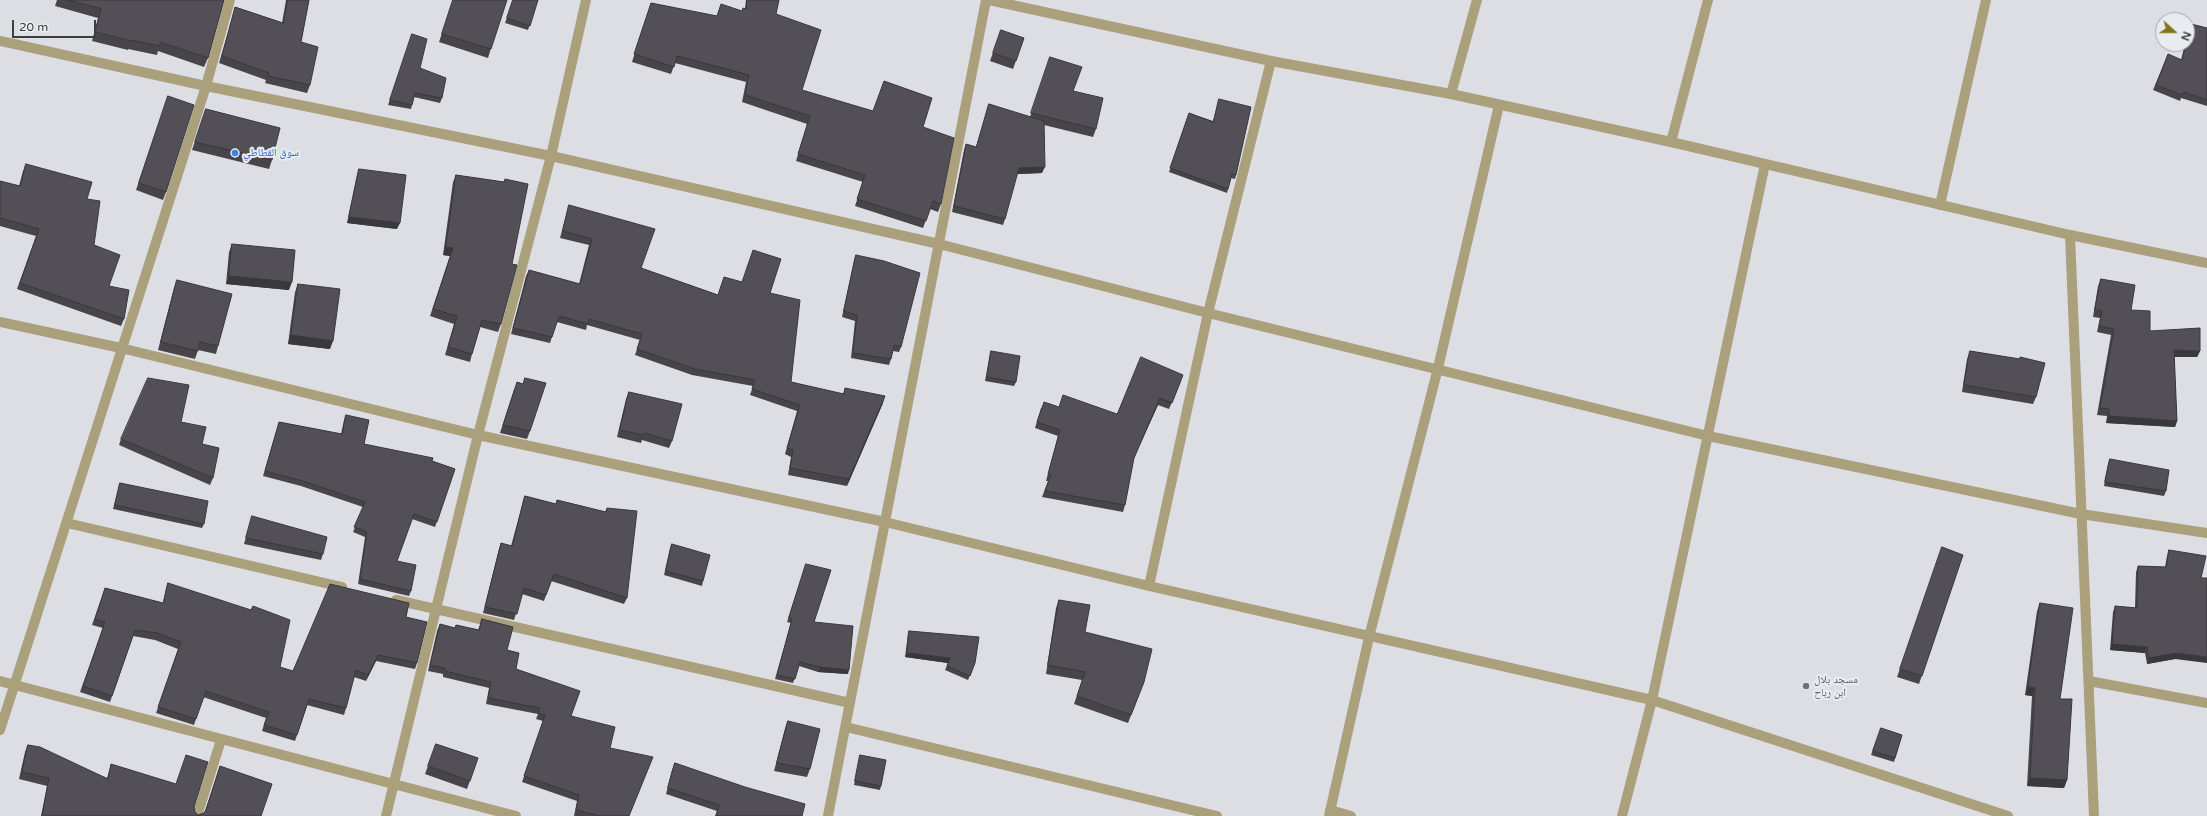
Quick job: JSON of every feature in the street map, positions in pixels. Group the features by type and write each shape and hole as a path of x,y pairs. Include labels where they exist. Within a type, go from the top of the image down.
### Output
{"street":[{"path":"0,730 206,86 230,0"},
{"path":"386,816 478,435 551,156 586,0"},
{"path":"828,816 987,0 1271,61 1451,94 1671,142 2070,235 2207,263"},
{"path":"1451,94 1477,0"},
{"path":"1671,142 1708,0"},
{"path":"1940,205 1986,0"},
{"path":"1,45 551,156 939,244 1208,313 1438,368 1708,436 2081,514 2207,533"},
{"path":"1149,586 1208,313 1271,61"},
{"path":"1351,816 1329,813 1370,637 1438,368 1499,105"},
{"path":"1622,816 1652,700 1765,164"},
{"path":"2070,235 2081,514 2090,681 2094,816"},
{"path":"0,322 121,348 478,435 885,522 1149,586 1652,700 2008,816"},
{"path":"67,523 351,589"},
{"path":"390,598 850,703"},
{"path":"0,681 221,740 394,782 516,816"},
{"path":"2090,681 2207,703"},
{"path":"846,727 1217,816"},
{"path":"197,816 221,740"}],"building":[{"path":"67,0 224,0 208,58 160,42 160,46 131,41 95,32 101,9"},
{"path":"288,0 309,0 301,42 318,47 310,85 268,76 269,73 222,56 235,7 283,23"},
{"path":"453,0 507,0 491,49 442,34"},
{"path":"513,0 538,0 530,26 507,18"},
{"path":"747,0 779,0 776,14 821,30 802,90 873,111 884,81 932,98 923,127 954,138 941,204 933,201 926,221 857,199 865,175 798,154 810,116 745,95 749,75 677,56 674,67 634,54 651,3 717,16 721,4 742,11 743,8 746,9"},
{"path":"2195,25 2207,28 2207,100 2184,92 2182,95 2156,85 2168,54 2182,60 2184,52 2195,52"},
{"path":"1001,30 1024,38 1016,61 993,53"},
{"path":"412,34 427,39 420,68 446,78 442,98 415,93 412,105 390,100"},
{"path":"1050,57 1082,67 1073,91 1103,98 1096,129 1031,113"},
{"path":"168,96 194,105 166,192 139,183"},
{"path":"1219,99 1251,107 1236,175 1232,174 1228,189 1170,168 1189,113 1213,122"},
{"path":"989,104 1044,121 1045,167 1019,168 1005,219 954,206 966,144 976,147"},
{"path":"206,109 280,128 272,160 195,142"},
{"path":"26,164 92,182 87,199 100,201 94,245 120,255 109,286 129,290 124,319 20,283 39,229 0,218 0,181 20,186"},
{"path":"359,169 406,175 400,223 349,217"},
{"path":"456,175 504,182 505,179 528,184 512,264 517,265 501,324 482,320 472,354 448,347 457,316 433,309 453,248 446,247"},
{"path":"569,205 655,229 641,268 718,295 724,277 742,282 753,250 781,259 770,293 800,300 791,382 844,394 845,388 885,396 849,479 790,468 793,450 787,448 800,405 752,389 755,380 695,369 637,349 642,334 589,319 588,324 559,316 552,337 513,328 529,270 580,284 592,239 563,231"},
{"path":"232,244 295,250 292,282 229,276"},
{"path":"856,255 884,261 920,273 901,347 894,345 891,359 853,353 857,315 844,311"},
{"path":"2101,279 2135,285 2131,310 2150,311 2150,331 2200,328 2200,351 2174,350 2177,421 2109,416 2109,409 2100,408 2114,329 2099,326 2102,311 2095,310"},
{"path":"177,280 232,294 218,346 200,342 198,351 161,342"},
{"path":"298,284 340,289 333,341 291,335"},
{"path":"991,351 1020,356 1016,382 987,377"},
{"path":"1970,351 2020,359 2020,357 2045,363 2036,397 1964,385"},
{"path":"1141,357 1183,375 1172,403 1160,398 1134,458 1125,505 1045,491 1051,475 1048,474 1060,430 1037,422 1044,402 1059,407 1063,395 1117,414"},
{"path":"148,378 189,385 181,422 206,427 202,444 219,448 213,478 121,439"},
{"path":"525,378 546,383 530,431 503,425 517,382 523,384"},
{"path":"629,392 682,404 672,441 644,433 643,435 620,430"},
{"path":"346,415 369,420 364,444 433,458 432,461 455,469 437,522 414,514 397,561 416,565 411,591 360,579 367,532 354,527 365,502 303,481 265,471 279,422 342,434"},
{"path":"2110,459 2169,470 2166,491 2105,482"},
{"path":"120,483 208,501 204,524 115,505"},
{"path":"525,496 556,504 557,500 606,512 607,508 637,511 627,598 554,574 546,595 524,588 517,614 485,607 501,543 512,546"},
{"path":"252,516 327,537 323,554 246,538"},
{"path":"672,544 710,555 703,581 666,571"},
{"path":"1942,547 1963,555 1922,676 1900,669"},
{"path":"2169,550 2206,556 2201,578 2207,578 2207,657 2177,653 2149,658 2147,647 2112,644 2115,606 2137,608 2138,566 2166,567"},
{"path":"806,564 831,570 814,622 853,626 849,670 820,667 800,662 795,679 777,675 792,619 789,618"},
{"path":"168,583 251,610 253,606 290,620 280,667 293,671 330,584 409,603 406,617 427,622 417,663 378,655 368,675 356,670 346,708 309,699 297,735 264,725 269,712 206,691 196,719 158,707 181,642 157,633 135,630 112,696 83,686 105,622 95,619 105,588 163,603"},
{"path":"1059,600 1090,605 1085,632 1152,649 1144,682 1131,715 1077,696 1085,672 1048,665"},
{"path":"2040,603 2073,608 2060,699 2072,699 2067,780 2030,778 2035,688 2028,687"},
{"path":"482,619 513,627 507,650 519,653 516,669 580,691 571,716 615,727 610,748 653,757 629,816 600,816 576,810 579,795 524,776 545,715 538,713 540,708 488,698 491,682 445,671 445,668 430,665 440,624 455,628 456,625 479,630"},
{"path":"909,631 979,637 975,663 970,676 947,666 950,658 907,653"},
{"path":"788,721 820,729 810,769 777,763"},
{"path":"1881,728 1902,735 1895,758 1873,751"},
{"path":"436,744 478,758 470,781 428,766"},
{"path":"28,745 40,747 108,779 111,764 176,784 186,755 208,762 194,807 195,812 198,815 204,813 206,810 220,766 272,784 261,816 42,816 49,778 22,772"},
{"path":"860,755 886,760 881,786 855,781"},
{"path":"675,763 745,787 805,804 802,816 716,816 719,805 668,788"}],"place":[{"name":"سوق القطاطي","path":"235,153"},
{"name":"مسجد بلال ابن رباح","path":"1806,686"}]}
